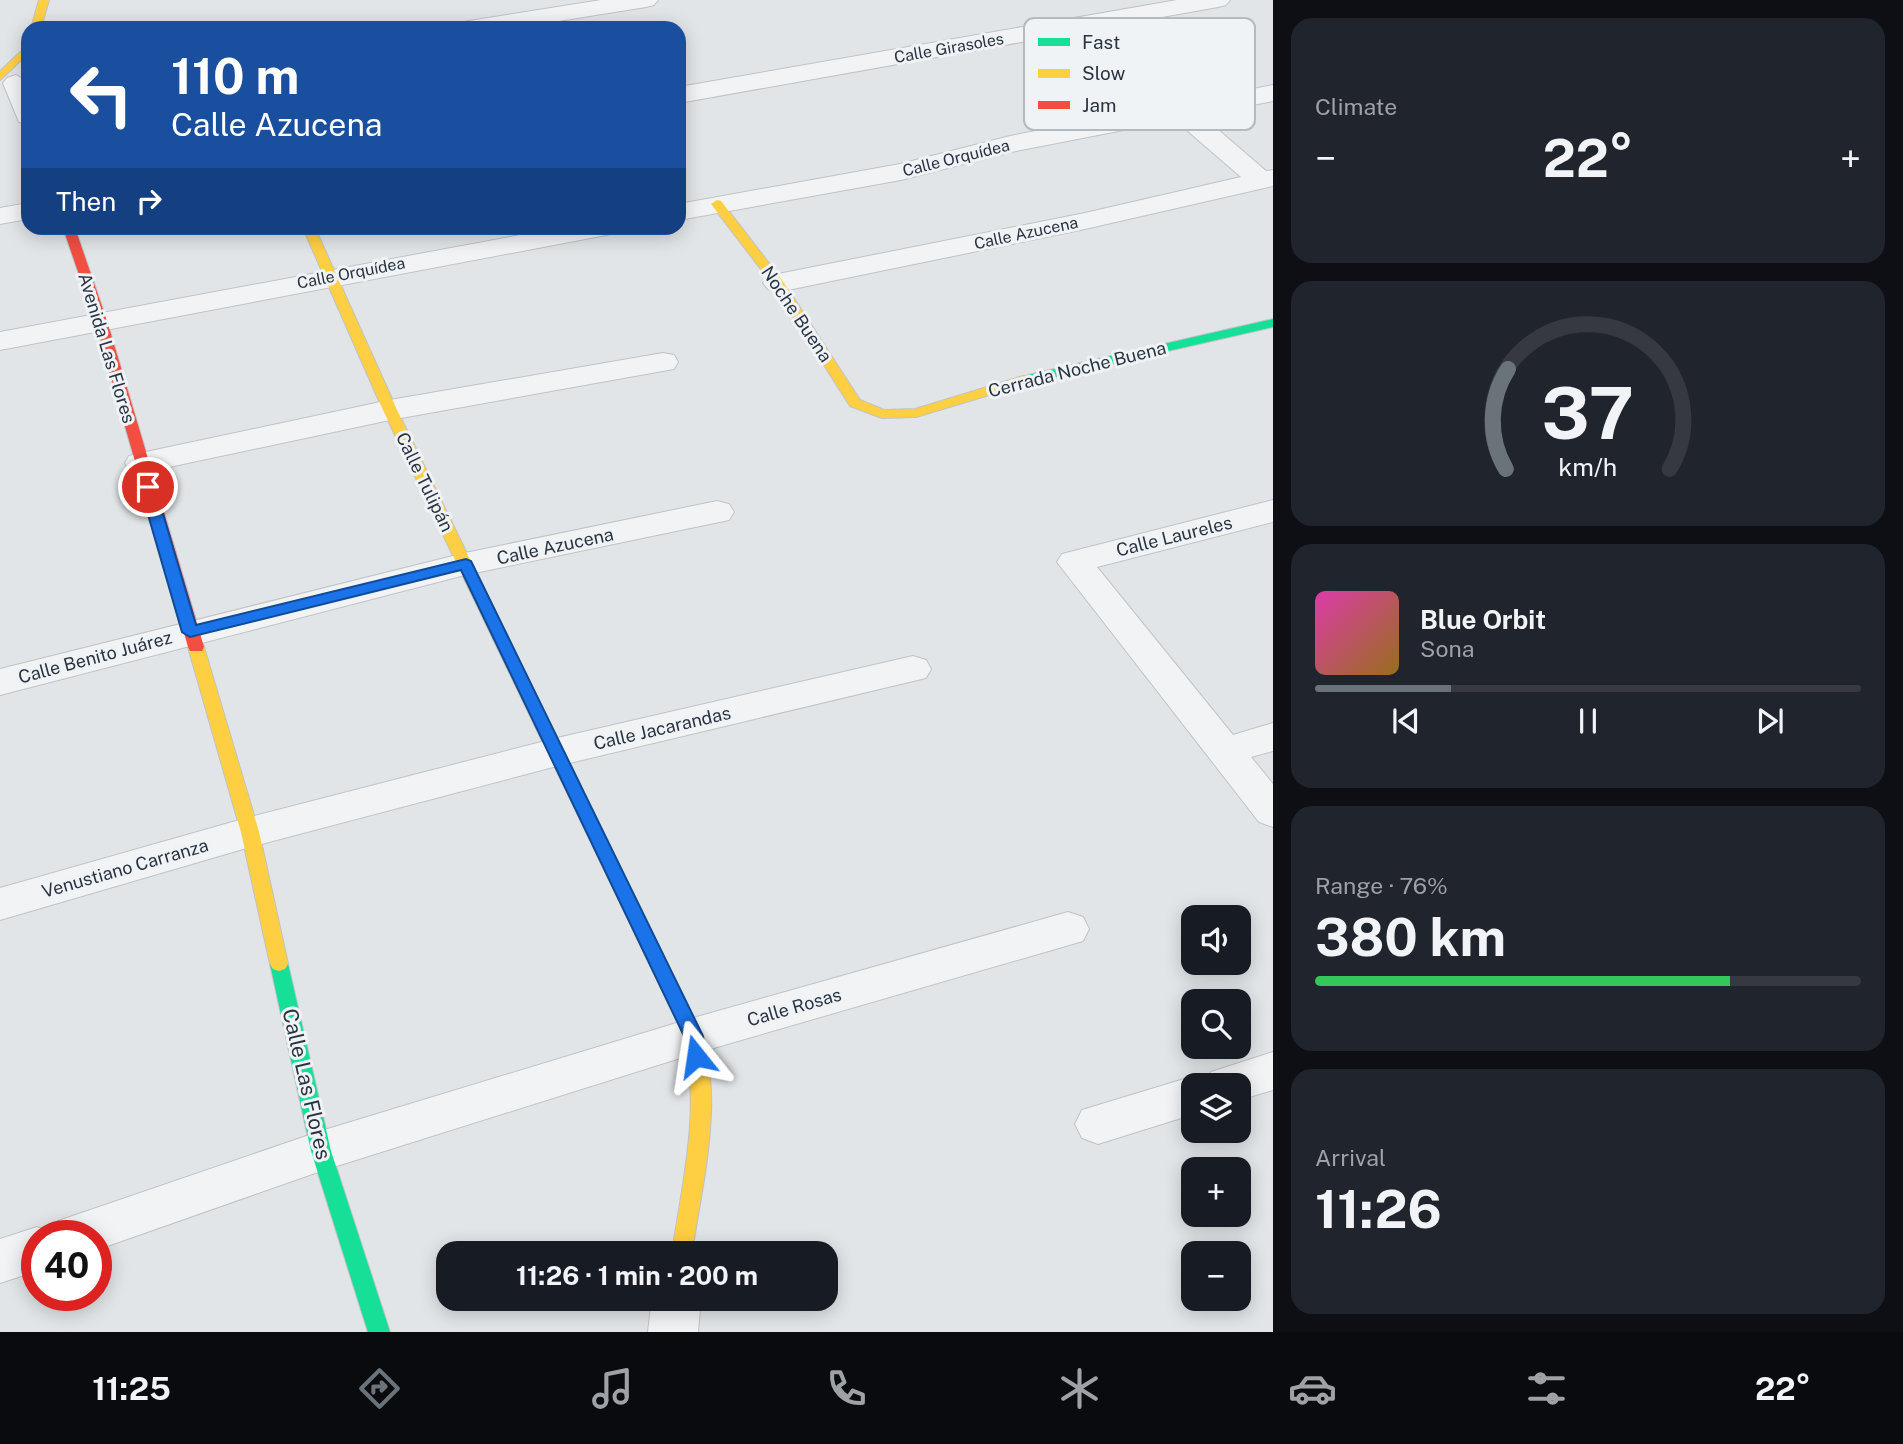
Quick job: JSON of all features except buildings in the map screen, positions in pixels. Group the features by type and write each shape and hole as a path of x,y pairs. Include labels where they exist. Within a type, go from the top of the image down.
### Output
{"street":[{"path":"38,21 44,0"},
{"path":"478,0 493,21"},
{"path":"525,21 646,0"},
{"name":"Calle Girasoles","path":"1116,18 1218,0"},
{"name":"Calle Girasoles","path":"686,94 1024,34"},
{"path":"21,62 11,82 21,102"},
{"name":"Calle Orquídea","path":"1255,97 1273,93"},
{"name":"Calle Orquídea","path":"686,211 901,172 1010,144 1083,130"},
{"path":"1205,130 1267,179"},
{"name":"Calle Azucena","path":"778,283 1072,223 1267,179"},
{"name":"Noche Buena","path":"717,204 778,283 855,403 882,414"},
{"path":"0,216 21,212"},
{"name":"Avenida Las Flores","path":"71,235 101,321 250,832"},
{"name":"Calle Tulipán","path":"312,235 390,410 693,1036 702,1097 684,1241"},
{"name":"Calle Orquídea","path":"0,341 562,235"},
{"name":"Cerrada Noche Buena","path":"882,414 916,414 1007,384 1273,323"},
{"path":"141,463 390,410 663,362"},
{"name":"Calle Laureles","path":"1224,751 1074,562 1273,511"},
{"name":"Calle Azucena","path":"190,632 466,564 717,512"},
{"name":"Calle Benito Juárez","path":"0,682 190,632"},
{"name":"Calle Jacarandas","path":"250,832 557,752 913,669"},
{"path":"1273,737 1224,751 1273,812"},
{"name":"Venustiano Carranza","path":"0,904 250,832"},
{"name":"Calle Las Flores","path":"250,832 321,1151 379,1332"},
{"name":"Calle Rosas","path":"112,1223 321,1151 693,1036 1068,929"},
{"path":"1251,1078 1273,1071"},
{"path":"1098,1124 1181,1099"},
{"path":"0,1261 21,1254"},
{"path":"673,1332 675,1311"}],"traffic: fast":[{"path":"1028,379 1273,323"},
{"path":"542,724 688,1025"},
{"path":"279,964 321,1151 379,1332"}],"traffic: slow":[{"path":"38,21 44,0"},
{"path":"0,77 21,55"},
{"path":"717,204 778,283 855,403 882,414 916,413 1028,379"},
{"path":"312,235 390,410 542,724"},
{"path":"196,647 250,832 279,964"},
{"path":"684,1241 701,1106 696,1049 688,1025"}],"traffic: jam":[{"path":"71,235 101,321 196,647"}],"route":[{"path":"148,487 190,632 466,564 693,1036 696,1056"}]}
